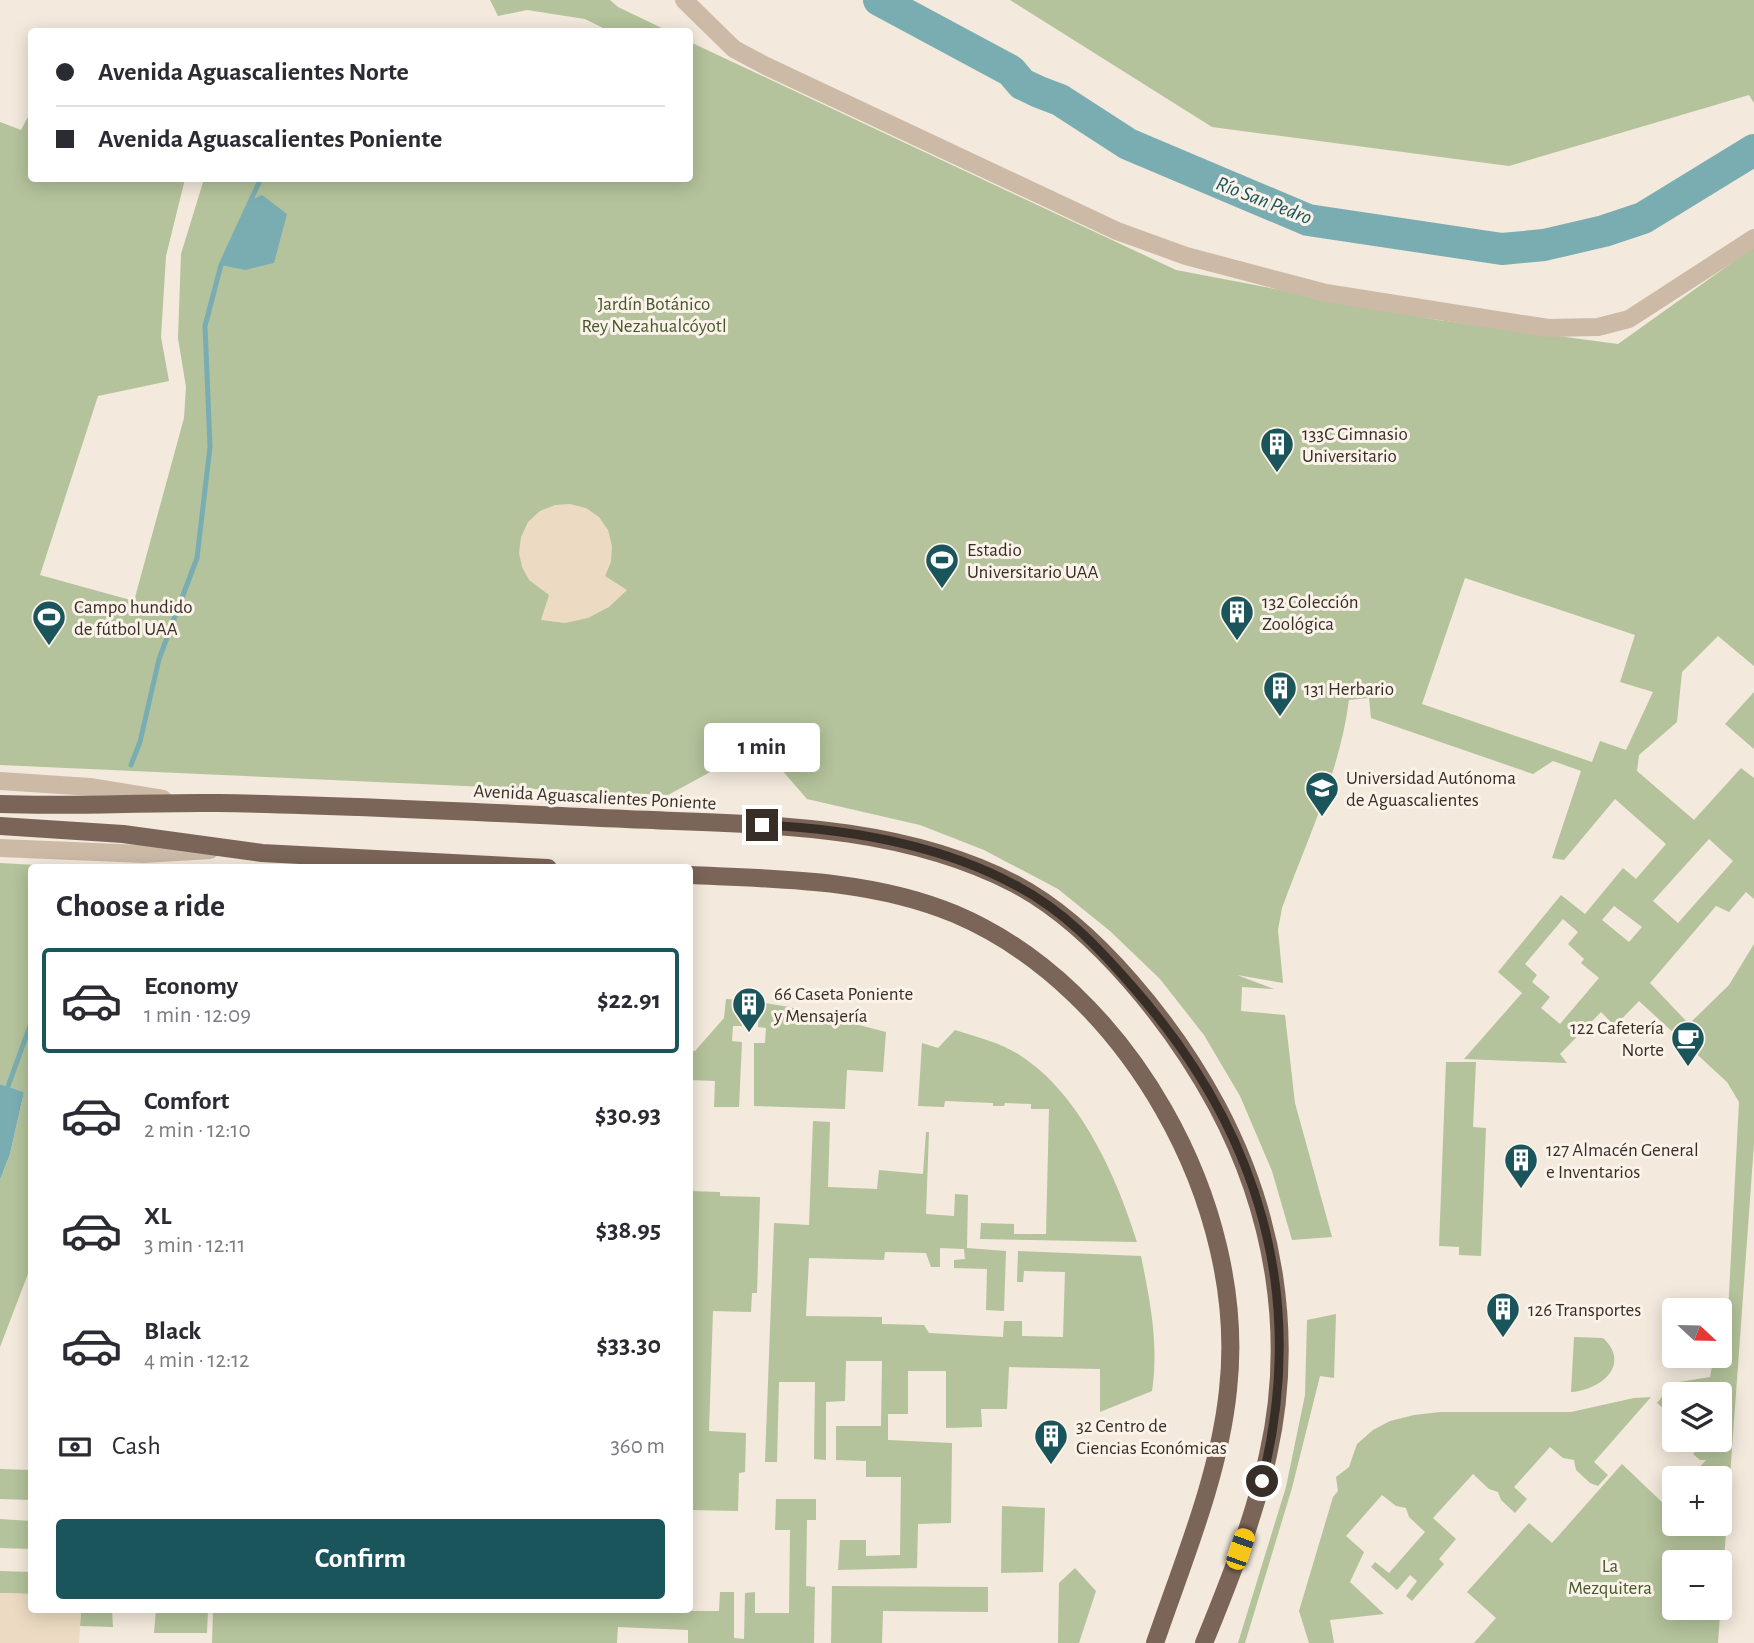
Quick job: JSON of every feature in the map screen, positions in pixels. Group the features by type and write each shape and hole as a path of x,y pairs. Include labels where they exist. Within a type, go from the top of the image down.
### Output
{"main road":[{"name":"Avenida Aguascalientes Poniente","path":"0,804 187,802 441,810 821,829 913,846 993,874 1043,901 1109,958 1173,1036 1209,1092 1237,1146 1261,1211 1275,1272 1280,1360 1269,1453 1250,1520 1204,1643"},
{"path":"0,826 123,834 225,850 476,864"},
{"path":"693,875 806,881 859,888 953,913 976,924 1009,942 1040,964 1078,997 1118,1042 1158,1100 1188,1159 1210,1218 1224,1276 1230,1333 1226,1414 1206,1492 1156,1643"}],"street":[{"path":"684,0 734,49 766,66 1117,230 1186,256 1326,293 1548,328 1598,327 1629,318 1754,238"},
{"name":"Avenida Aguascalientes Poniente","path":"0,781 90,787 187,802"},
{"path":"0,848 144,854 225,850"}],"green space":[{"path":"490,0 610,0 618,7 662,28 603,28 585,19 527,10 498,16"},
{"path":"1010,0 1754,0 1754,103 1749,95 1509,166 1212,127"},
{"name":"Universidad Autónoma de Aguascalientes","path":"693,43 1176,270 1438,320 1618,344 1754,247 1754,666 1718,636 1682,672 1677,722 1639,755 1637,771 1694,820 1741,768 1754,778 1754,899 1746,892 1729,912 1716,906 1650,983 1689,1024 1729,985 1754,944 1754,1144 1732,1449 1732,1382 1679,1382 1710,1377 1712,1368 1732,1368 1732,1298 1729,1298 1739,1102 1727,1082 1639,1001 1615,1026 1601,1012 1560,1054 1567,1063 1464,1059 1522,993 1498,972 1561,895 1585,914 1623,868 1636,879 1666,844 1615,799 1564,860 1552,858 1581,771 1553,761 1533,774 1371,718 1369,698 1349,700 1345,727 1330,779 1282,908 1278,930 1283,983 1237,975 1274,989 1242,987 1241,1011 1285,1015 1295,1103 1332,1237 1292,1240 1272,1171 1240,1096 1204,1035 1160,979 1110,931 1058,889 984,850 920,825 807,799 760,745 668,795 0,765 0,122 21,130 28,117 28,182 184,182 166,256 161,337 169,381 98,396 40,575 134,601 184,418 186,387 178,338 181,254 203,182 693,182","holes":["1465,578 1635,635 1620,682 1653,692 1626,750 1600,741 1592,762 1422,704","1709,839 1733,861 1678,923 1653,901","1614,906 1642,927 1629,942 1602,920","1563,919 1578,932 1568,944 1584,959 1581,963 1599,978 1560,1024 1541,1008 1550,997 1532,982 1537,975 1525,964"]},
{"path":"1754,692 1754,749 1725,724"},
{"path":"0,863 28,865 28,1274 0,1347 0,1180 10,1154 24,1092 0,1084"},
{"path":"726,999 744,1000 742,1026 733,1026 732,1041 742,1042 739,1107 714,1107 715,1081 693,1080 693,1051 724,1018"},
{"path":"759,1002 886,1032 883,1072 847,1070 845,1109 754,1106 754,1043 765,1043 766,1028 758,1027"},
{"path":"955,1030 1014,1051 1042,1072 1061,1092 1094,1139 1119,1191 1137,1242 980,1239 981,1223 1014,1224 1014,1234 1046,1234 1049,1109 1031,1109 1031,1104 1005,1103 1004,1106 993,1106 993,1103 945,1101 944,1107 918,1106 922,1043 938,1048"},
{"path":"1446,1062 1476,1062 1473,1127 1486,1128 1481,1256 1459,1255 1459,1247 1439,1246"},
{"path":"813,1121 830,1122 828,1187 877,1189 879,1170 923,1174 926,1132 929,1132 926,1214 954,1216 955,1194 968,1195 967,1248 1006,1251 1004,1311 986,1310 987,1269 954,1268 954,1260 965,1259 964,1249 940,1248 940,1267 931,1267 926,1253 885,1252 884,1260 809,1258 806,1316 882,1317 882,1324 924,1325 929,1333 1003,1337 1004,1321 1022,1321 1022,1336 1063,1337 1065,1272 1024,1271 1023,1282 1017,1282 1018,1251 1141,1256 1154,1339 1152,1391 1100,1412 1100,1369 1009,1367 1007,1409 981,1409 982,1427 946,1428 946,1371 908,1371 908,1414 888,1414 888,1440 952,1443 951,1523 918,1524 917,1568 838,1570 840,1540 866,1540 866,1556 900,1555 901,1477 866,1477 866,1461 836,1460 836,1426 881,1426 882,1361 846,1361 845,1401 826,1402 826,1460 814,1459 815,1382 779,1382 777,1462 765,1462 774,1223 809,1225"},
{"path":"693,1191 720,1192 720,1196 760,1197 757,1293 752,1293 751,1312 713,1311 709,1431 746,1433 745,1472 739,1473 738,1511 693,1510"},
{"path":"1336,1314 1334,1378 1320,1376 1292,1488 1245,1643 1238,1643 1286,1487 1305,1395 1307,1320"},
{"path":"1574,1337 1603,1338 1611,1348 1614,1358 1609,1374 1602,1381 1592,1387 1571,1392"},
{"path":"1651,1397 1594,1462 1608,1475 1598,1486 1590,1483 1576,1470 1574,1460 1563,1458 1550,1447 1514,1487 1527,1499 1515,1513 1501,1500 1498,1492 1489,1489 1473,1474 1433,1518 1456,1539 1439,1559 1444,1564 1412,1601 1406,1596 1417,1581 1410,1575 1397,1590 1371,1567 1375,1562 1389,1573 1425,1532 1409,1517 1406,1508 1396,1506 1382,1495 1346,1536 1364,1552 1350,1582 1384,1614 1330,1620 1334,1643 1309,1643 1299,1611 1333,1497 1338,1491 1336,1477 1349,1467 1357,1444 1373,1430 1390,1421 1414,1415 1440,1412 1571,1412 1634,1398"},
{"name":"Universidad Autónoma de Aguascalientes","path":"1732,1452 1731,1466 1701,1466 1706,1460 1700,1460 1693,1454"},
{"name":"Universidad Autónoma de Aguascalientes","path":"1622,1464 1662,1502 1662,1536 1726,1536 1725,1550 1662,1550 1662,1620 1720,1620 1718,1643 1474,1643 1496,1618 1467,1592 1529,1523 1552,1543"},
{"path":"0,1469 28,1470 28,1500 0,1499"},
{"path":"776,1499 816,1499 816,1520 807,1520 806,1586 815,1587 814,1643 688,1643 688,1630 618,1627 617,1643 212,1643 213,1613 693,1613 719,1611 720,1592 734,1592 734,1638 744,1639 745,1593 755,1592 755,1613 789,1613 790,1530 775,1530"},
{"path":"1002,1506 1045,1508 1043,1572 1001,1573"},
{"path":"0,1519 28,1521 28,1549 0,1548"},
{"path":"1075,1568 1096,1591 1079,1643 1058,1643 1059,1583"},
{"path":"0,1571 28,1572 28,1594 0,1593"},
{"path":"832,1586 988,1587 988,1612 883,1611 882,1643 831,1643"},
{"path":"81,1613 112,1613 113,1627 80,1626"},
{"path":"156,1613 208,1613 207,1633 154,1633"}],"shaded area":[{"path":"570,504 586,508 599,517 608,530 612,546 611,562 605,576 627,590 609,607 588,618 565,623 541,620 549,595 529,580 522,567 519,553 521,537 528,522 540,511 555,505"},
{"path":"0,1593 28,1594 28,1613 81,1613 79,1643 0,1643"}],"water":[{"path":"262,195 287,214 274,263 245,270 221,265 249,201"},
{"path":"0,1084 24,1092 10,1154 0,1180"}],"waterway":[{"name":"Río San Pedro","path":"879,0 1011,71 1022,84 1060,100 1128,144 1308,220 1502,249 1544,245 1604,231 1643,218 1754,150"},
{"path":"131,765 140,742 159,659 197,558 210,447 205,326 221,265 259,182"},
{"path":"6,1092 28,1031"}],"place":[{"name":"133C Gimnasio Universitario","path":"1277,474"},
{"name":"Estadio Universitario UAA","path":"942,590"},
{"name":"132 Colección Zoológica","path":"1237,642"},
{"name":"Campo hundido de fútbol UAA","path":"49,647"},
{"name":"131 Herbario","path":"1280,718"},
{"name":"Universidad Autónoma de Aguascalientes","path":"1322,818"},
{"name":"66 Caseta Poniente y Mensajería","path":"749,1034"},
{"name":"122 Cafetería Norte","path":"1688,1068"},
{"name":"127 Almacén General e Inventarios","path":"1521,1190"},
{"name":"126 Transportes","path":"1503,1339"},
{"name":"32 Centro de Ciencias Económicas","path":"1051,1466"}],"route":[{"path":"762,825 858,834 913,846 967,863 1018,886 1066,918 1109,958 1173,1036 1209,1092 1237,1146 1261,1211 1270,1245 1278,1300 1280,1360 1274,1424 1262,1481"}],"park label":[{"name":"Jardín Botánico Rey Nezahualcóyotl","path":"654,314"},
{"name":"La Mezquitera","path":"1610,1576"}]}
